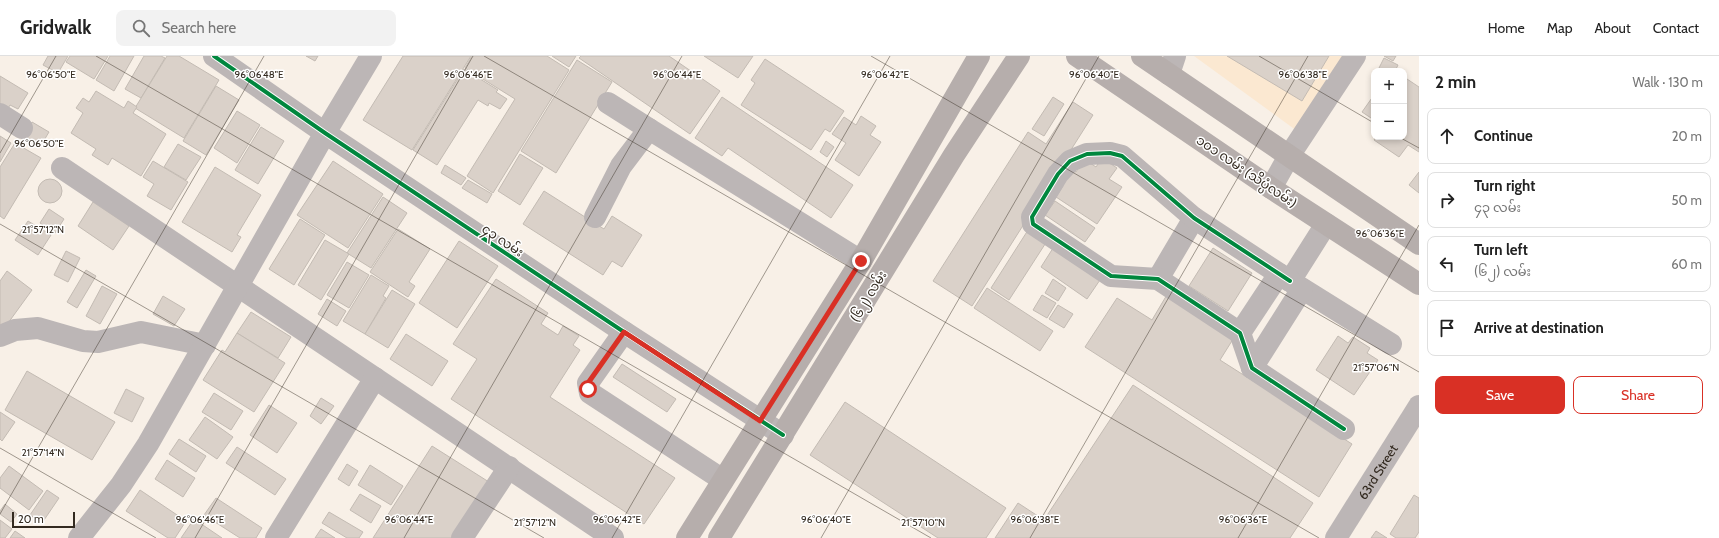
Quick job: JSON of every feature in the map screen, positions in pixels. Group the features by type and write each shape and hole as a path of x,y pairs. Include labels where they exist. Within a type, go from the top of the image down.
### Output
{"main road":[{"name":"(၆၂) လမ်း","path":"687,538 861,261 979,56"},
{"name":"(၆၂) လမ်း","path":"719,538 783,436 954,155 1019,56"},
{"name":"၁၀၁ လမ်း (သိပ္ပံလမ်း)","path":"1077,56 1271,188 1419,284"},
{"path":"1142,56 1172,65 1290,156 1419,244"}],"street":[{"name":"၄၃ လမ်း","path":"214,56 324,133 783,436"},
{"path":"79,538 121,485 148,444 239,286 324,133 371,56"},
{"path":"1271,188 1355,56"},
{"path":"608,103 861,261"},
{"path":"0,114 22,128"},
{"path":"595,217 621,166 649,129"},
{"path":"1344,429 1252,368 1240,333 1158,279 1111,276 1034,224 1032,217 1058,174 1070,161 1087,154 1110,153 1122,156 1194,218 1290,282 1391,344"},
{"path":"62,168 613,538"},
{"path":"1158,279 1194,218"},
{"path":"1252,368 1290,282 1326,224"},
{"path":"1240,333 1290,282"},
{"path":"0,336 15,330 38,328 83,341 98,342 141,332 205,344"},
{"path":"624,332 590,379 588,389 590,393 723,480"},
{"path":"276,538 376,378"},
{"name":"63rd Street","path":"1336,538 1419,406"},
{"path":"462,538 509,467"}],"shaded area":[{"path":"1194,56 1345,56 1297,131"}],"building":[{"path":"48,56 68,56 58,73 43,65"},
{"path":"70,56 108,56 94,79 66,62"},
{"path":"110,56 134,56 114,91 96,80"},
{"path":"144,56 161,56 165,58 141,98 125,89"},
{"path":"167,56 179,56 219,80 184,138 135,108"},
{"path":"306,56 318,56 315,61"},
{"path":"403,56 471,56 412,150 363,120"},
{"path":"472,56 547,56 569,70 493,193 467,176 515,99 465,68"},
{"path":"552,56 576,56 569,67"},
{"path":"581,56 669,56 720,91 690,134 579,58"},
{"path":"704,56 753,56 738,78"},
{"path":"1227,56 1329,56 1302,101"},
{"path":"1384,56 1396,56 1393,61"},
{"path":"1384,58 1398,65 1396,68 1379,68"},
{"path":"765,59 844,111 830,132 825,129 811,150 741,105 755,83 751,80"},
{"path":"577,60 612,82 556,173 521,151"},
{"path":"464,69 498,90 496,92 507,99 500,109 489,103 488,106 478,100 437,165 413,150"},
{"path":"0,76 28,93 18,109 10,105 6,112 0,109"},
{"path":"1407,79 1419,87 1419,152 1408,145 1399,157 1374,140 1407,140"},
{"path":"216,86 239,100 206,155 183,141"},
{"path":"96,91 124,108 128,101 137,107 133,113 166,134 141,176 112,158 108,165 92,155 96,149 71,133 83,113 76,108 83,98 89,102"},
{"path":"722,97 853,185 831,218 728,148 722,156 695,138"},
{"path":"1053,97 1064,104 1044,136 1032,129"},
{"path":"1371,99 1371,118 1362,112"},
{"path":"1073,102 1093,115 972,306 933,281 1028,132 1046,144"},
{"path":"237,111 260,125 237,163 214,148"},
{"path":"861,116 876,126 870,135 881,142 859,176 835,160 846,143 832,134 844,117 856,125"},
{"path":"32,122 49,132 40,147 23,136"},
{"path":"261,127 284,141 258,184 235,170"},
{"path":"0,136 11,143 0,162"},
{"path":"826,141 834,147 827,157 820,152"},
{"path":"15,143 41,158 4,219 0,216 0,167"},
{"path":"178,144 201,157 186,180 164,167"},
{"path":"520,154 543,168 520,205 498,191"},
{"path":"1102,158 1117,168 1109,179 1122,187 1097,224 1056,197 1063,186 1057,182 1068,166 1076,172 1084,159 1096,167"},
{"path":"153,161 188,182 171,210 147,196 154,184 143,177"},
{"path":"333,161 383,194 348,248 297,215"},
{"path":"445,165 466,178 461,185 441,173"},
{"path":"215,167 261,195 237,235 241,237 232,252 182,222"},
{"path":"1419,172 1419,193 1409,185"},
{"path":"50,179 59,182 62,191 59,200 50,203 41,200 38,191 41,182"},
{"path":"468,180 492,194 487,203 462,188"},
{"path":"544,191 604,229 612,216 642,235 622,267 612,261 603,275 523,224"},
{"path":"383,197 407,213 371,268 347,253"},
{"path":"1055,201 1095,228 1085,242 1045,215"},
{"path":"93,202 129,226 113,250 78,226"},
{"path":"49,209 64,219 55,233 40,223"},
{"path":"300,219 325,235 294,285 269,269"},
{"path":"28,221 51,235 38,255 15,240"},
{"path":"1030,227 1049,238 1009,300 991,288"},
{"path":"398,229 430,249 409,282 415,286 408,297 370,272"},
{"path":"325,240 349,254 321,300 298,285"},
{"path":"459,241 498,266 457,328 419,303"},
{"path":"1055,245 1102,277 1087,299 1041,267"},
{"path":"1213,248 1252,273 1228,311 1189,286"},
{"path":"66,251 80,258 68,282 54,275"},
{"path":"347,262 369,275 349,308 327,295"},
{"path":"86,270 96,276 77,308 67,302"},
{"path":"7,271 32,290 3,330 0,328 0,281"},
{"path":"371,275 389,286 383,296 386,298 365,334 343,321"},
{"path":"496,279 548,313 541,324 558,335 563,326 579,336 573,345 580,350 550,397 675,478 644,524 451,399 477,359 453,344"},
{"path":"1053,279 1066,288 1058,301 1045,293"},
{"path":"102,286 117,294 100,324 86,316"},
{"path":"987,288 1053,331 1040,351 974,308"},
{"path":"392,290 415,304 388,348 365,334"},
{"path":"1168,293 1235,336 1220,360 1352,444 1319,497 1085,347 1117,298 1152,320"},
{"path":"1042,295 1056,303 1047,318 1033,310"},
{"path":"163,296 185,309 174,326 153,314"},
{"path":"327,299 346,311 337,326 318,314"},
{"path":"1058,305 1073,314 1064,328 1049,319"},
{"path":"251,312 291,337 278,358 237,333"},
{"path":"237,333 285,363 254,412 203,380 222,350 225,352"},
{"path":"406,334 448,361 432,386 390,359"},
{"path":"1338,336 1348,343 1353,337 1370,348 1367,353 1378,360 1354,395 1316,370"},
{"path":"622,364 676,399 667,412 613,377"},
{"path":"27,371 115,422 92,460 5,410"},
{"path":"1133,385 1313,503 1290,538 995,538 1018,503 1044,520"},
{"path":"126,389 144,398 132,422 114,413"},
{"path":"214,393 243,411 231,430 202,412"},
{"path":"321,398 334,406 321,424 310,416"},
{"path":"845,402 1006,508 986,538 938,538 810,455"},
{"path":"269,405 297,423 277,453 250,435"},
{"path":"0,412 15,422 2,441 0,439"},
{"path":"205,417 233,437 217,459 189,440"},
{"path":"179,439 206,456 196,472 169,454"},
{"path":"432,446 489,482 453,538 373,538"},
{"path":"237,447 286,479 275,495 226,463"},
{"path":"167,460 195,478 183,497 155,479"},
{"path":"347,464 358,471 349,486 338,479"},
{"path":"370,465 403,486 391,505 358,485"},
{"path":"9,466 43,491 29,510 0,488 0,478"},
{"path":"47,490 59,498 42,523 30,515"},
{"path":"140,490 186,521 175,538 168,538 126,511"},
{"path":"360,494 381,506 371,523 350,510"},
{"path":"1414,495 1419,498 1419,532 1415,538 1396,538 1390,534"},
{"path":"216,498 262,528 256,538 240,538 204,515"},
{"path":"5,504 17,514 11,522 0,514 0,511"},
{"path":"329,512 363,532 359,538 347,538 322,523"},
{"path":"194,519 222,538 181,538"},
{"path":"0,520 12,529 5,538 0,538"},
{"path":"321,529 335,538 315,538"},
{"path":"15,531 25,538 10,538"},
{"path":"1376,531 1387,538 1371,538"}],"cycle path":[{"path":"214,56 325,133 624,332 783,435"},
{"path":"1290,281 1194,218 1122,156 1110,153 1087,154 1070,161 1058,174 1032,217 1033,224 1111,276 1158,279 1240,333 1252,368 1344,429"}],"route":[{"path":"588,389 588,383 624,332 760,421 861,261"}]}
